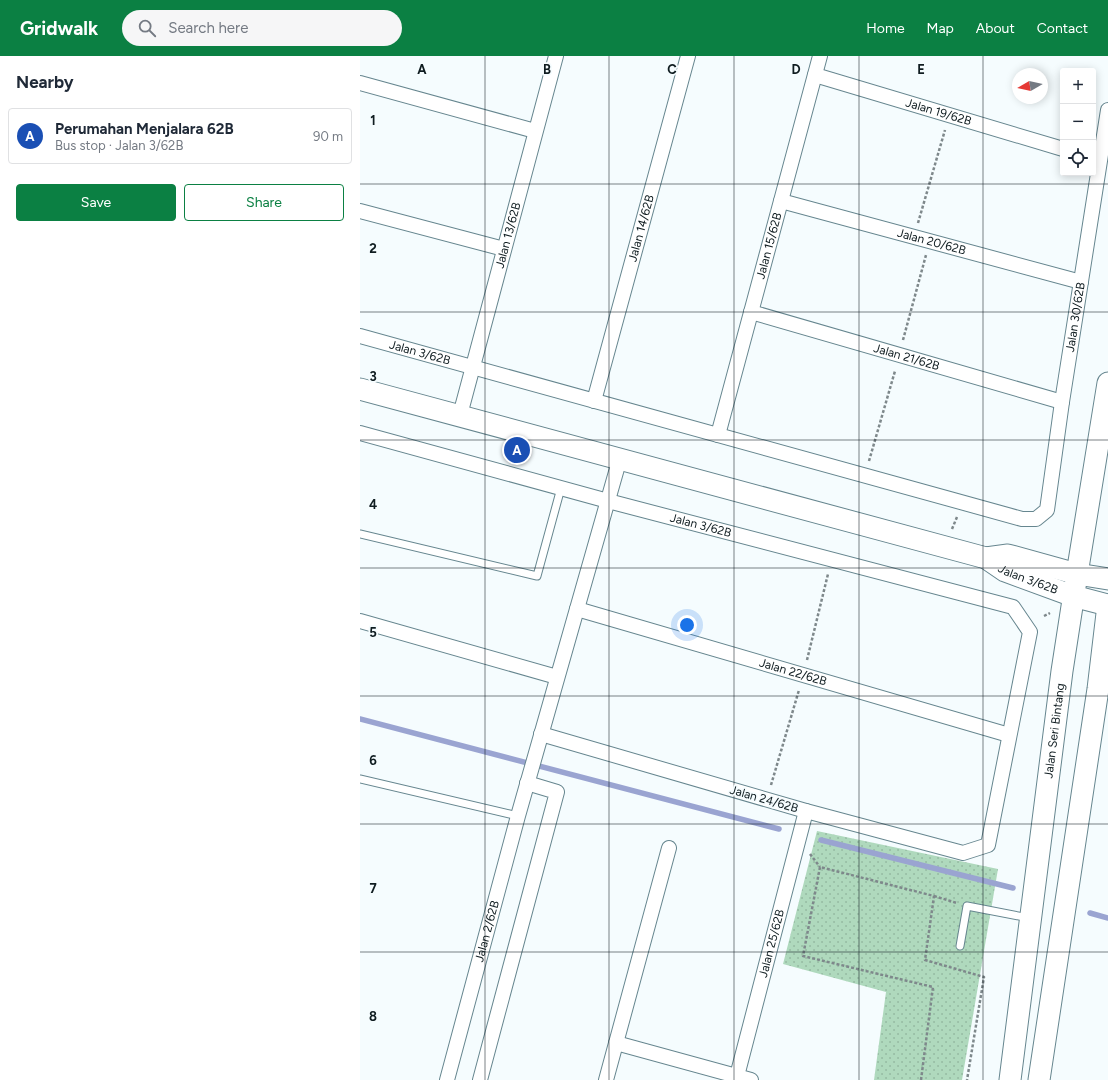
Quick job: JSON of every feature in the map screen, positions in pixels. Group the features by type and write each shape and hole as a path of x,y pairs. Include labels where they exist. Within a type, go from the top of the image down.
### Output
{"street":[{"name":"Jalan 13/62B","path":"460,415 556,56"},
{"name":"Jalan 14/62B","path":"594,400 688,56"},
{"name":"Jalan 15/62B","path":"718,435 820,56"},
{"name":"Jalan 19/62B","path":"815,76 1060,148"},
{"path":"360,83 535,131"},
{"name":"Jalan 30/62B","path":"1036,520 1046,510 1081,282 1097,159 1108,110"},
{"name":"Jalan 20/62B","path":"781,200 1081,282"},
{"path":"360,211 504,249"},
{"name":"Jalan 21/62B","path":"751,312 1062,402"},
{"name":"Jalan 3/62B","path":"360,336 1022,519 1036,520"},
{"name":"Jalan Seri Bintang","path":"1010,1080 1062,671 1076,574 1108,383"},
{"name":"Jalan 3/62B","path":"360,389 986,558 1005,571 1073,596 1108,605"},
{"name":"Jalan 3/62B","path":"360,433 608,501 1013,607 1030,632 1009,736"},
{"name":"Jalan 2/62B","path":"447,1080 518,816 620,458"},
{"name":"Jalan 3/62B","path":"986,558 1008,555 1076,574 1108,579"},
{"path":"1039,1080 1103,682 1108,605"},
{"name":"Jalan 22/62B","path":"577,609 1009,736"},
{"path":"360,621 557,677"},
{"name":"Jalan 24/62B","path":"541,734 806,811 963,853 988,845 1009,736"},
{"path":"480,1080 558,792 527,784"},
{"name":"Jalan 25/62B","path":"737,1076 806,811"},
{"path":"606,1080 668,848"},
{"path":"616,1042 751,1080"}],"lane":[{"path":"360,534 537,576 561,488"},
{"path":"360,779 518,816"},
{"path":"960,946 967,906 1031,919"}],"path":[{"path":"914,237 950,115"},
{"path":"904,340 930,241"},
{"path":"864,475 895,371"},
{"path":"1044,616 1050,613"},
{"path":"921,1080 932,987 803,956 820,867 934,896 967,906"},
{"path":"934,896 925,960 984,977 967,1080"}],"green space":[{"path":"817,831 998,869 962,1080 874,1080 886,992 783,964"}],"waterway":[{"path":"360,719 779,829"},
{"path":"821,840 1013,888"},
{"path":"1090,913 1108,918"}],"place":[{"name":"Perumahan Menjalara 62B","path":"517,450"}]}
